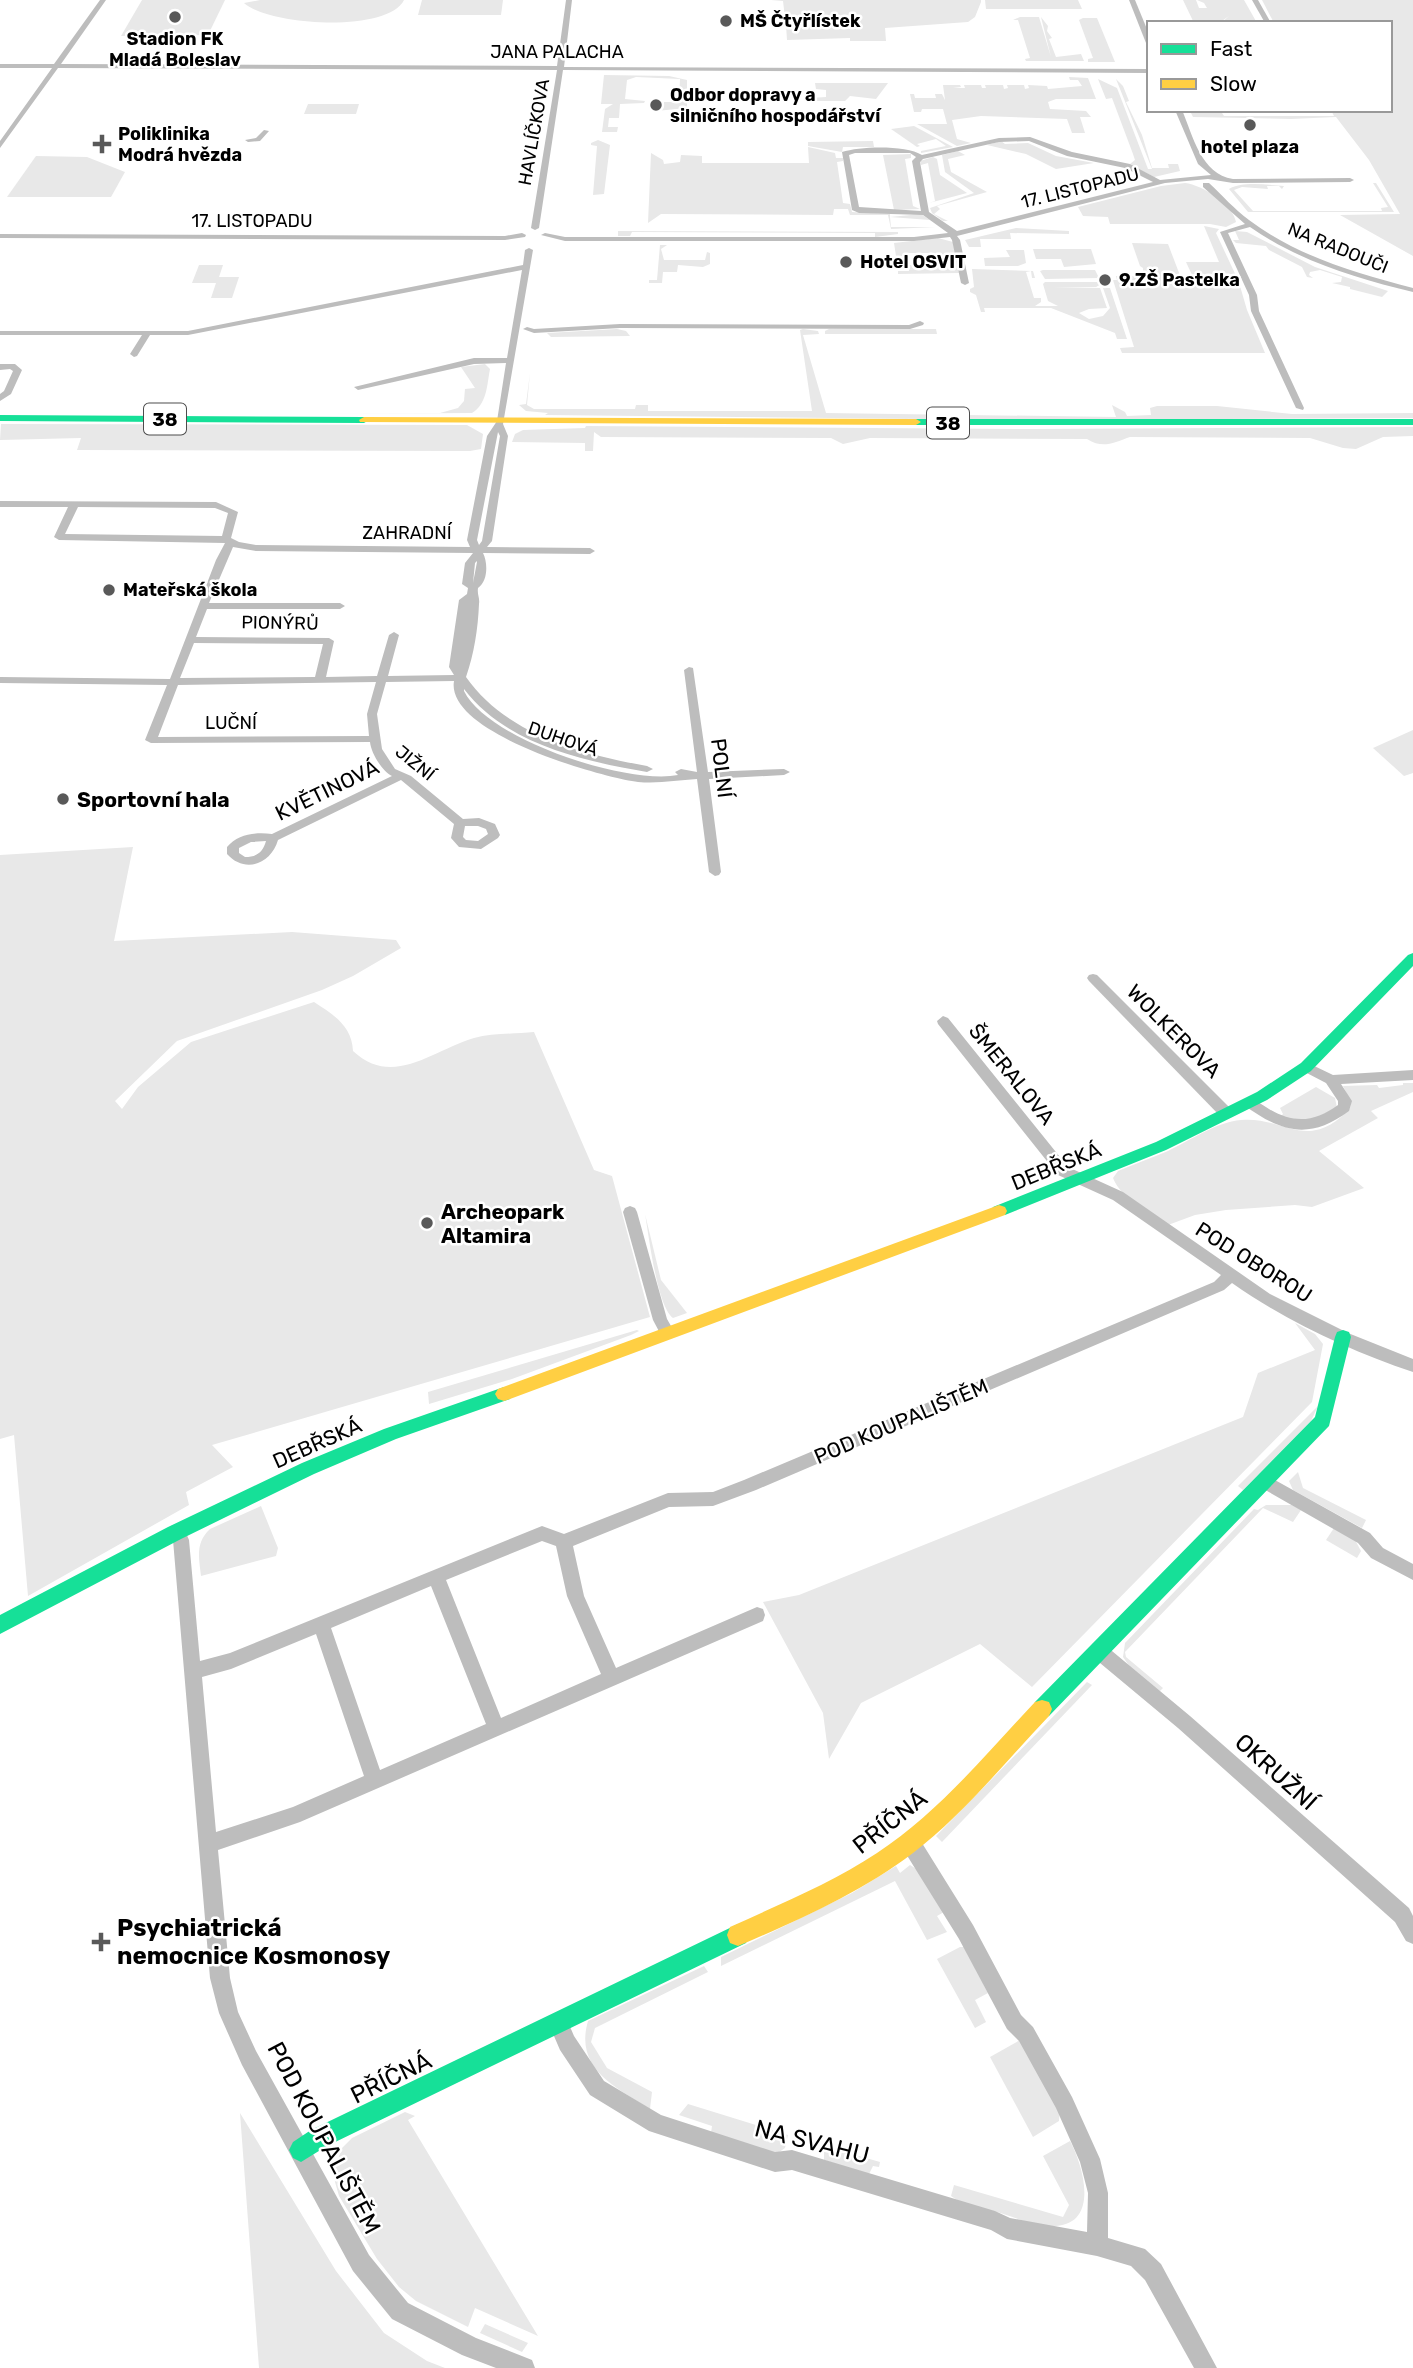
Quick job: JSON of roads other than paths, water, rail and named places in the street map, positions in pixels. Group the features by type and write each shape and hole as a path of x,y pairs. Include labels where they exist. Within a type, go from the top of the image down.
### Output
{"main road":[{"name":"38","path":"0,418 500,423 1413,422"},
{"name":"DEBŘSKÁ","path":"0,1625 177,1531 277,1483 415,1424 571,1371 1161,1146 1250,1102 1306,1067 1413,958"},
{"name":"PŘÍČNÁ","path":"301,2150 319,2138 852,1878 910,1842 1100,1652 1323,1421 1343,1337"}],"street":[{"path":"0,146 103,0"},
{"name":"HAVLÍČKOVA","path":"533,241 561,68 569,0"},
{"path":"1132,0 1147,38"},
{"path":"1255,0 1267,21"},
{"name":"JANA PALACHA","path":"0,66 1147,69"},
{"path":"1179,112 1202,164 1220,182 1223,198"},
{"path":"248,140 258,140 266,131"},
{"name":"17. LISTOPADU","path":"921,158 999,140 1024,138 1040,141 1070,154 1127,166 1160,183"},
{"path":"925,213 916,162 921,158 911,151 853,151 845,154 855,208 859,212 925,213 953,234 965,283"},
{"path":"1202,164 1200,166 1203,181"},
{"path":"1160,183 1350,180"},
{"name":"NA RADOUČI","path":"1203,181 1250,225 1303,254 1356,274 1411,290"},
{"name":"17. LISTOPADU","path":"0,236 505,238 533,241 874,240 953,234 1160,183"},
{"path":"1250,225 1224,232 1253,295 1255,311 1300,408"},
{"path":"0,680 460,678 463,642 475,600 472,591 478,584 482,562 472,540 491,436 500,423 526,267 533,241"},
{"path":"0,333 146,334 203,330 526,267"},
{"path":"435,298 437,284"},
{"path":"377,309 382,295"},
{"path":"316,321 321,307"},
{"path":"259,332 266,318"},
{"path":"597,327 534,331 527,328 533,326 910,327 920,323"},
{"path":"195,345 203,330"},
{"path":"134,354 146,334"},
{"path":"358,387 474,361 511,360"},
{"path":"0,367 12,366 18,370 8,393 0,398"},
{"path":"478,550 487,541 504,436 500,423"},
{"name":"ZAHRADNÍ","path":"75,503 60,537 228,541 256,548 590,551"},
{"path":"0,504 216,505 233,512 228,541 173,681"},
{"name":"PIONÝRŮ","path":"203,606 340,606"},
{"name":"JIŽNÍ","path":"394,635 372,714 376,749 383,763 398,776 407,778 460,823"},
{"name":"PIONÝRŮ","path":"190,640 330,641 320,680"},
{"name":"POLNÍ","path":"689,670 715,872"},
{"name":"DUHOVÁ","path":"460,678 460,696 480,720 498,732 548,754 667,780 679,780 689,776 784,772"},
{"name":"LUČNÍ","path":"173,681 151,740 375,739"},
{"name":"KVĚTINOVÁ","path":"273,838 398,776"},
{"name":"WOLKEROVA","path":"1093,978 1226,1113"},
{"name":"ŠMERALOVA","path":"943,1021 1063,1171 1080,1178"},
{"path":"1250,1102 1288,1124 1304,1127 1320,1124 1345,1107 1345,1101 1331,1080 1306,1067"},
{"path":"1331,1080 1413,1075"},
{"name":"POD OBOROU","path":"1080,1178 1118,1196 1265,1298 1343,1337 1413,1366"},
{"path":"630,1212 660,1320 667,1333"},
{"name":"POD KOUPALIŠTĚM","path":"564,1542 668,1500 713,1499 750,1485 1219,1286 1230,1275"},
{"path":"1265,1482 1364,1538 1377,1553 1413,1572"},
{"name":"POD KOUPALIŠTĚM","path":"177,1531 181,1540 220,1978 229,2013 249,2058 361,2263 381,2290 400,2311 470,2347 524,2368"},
{"path":"192,1671 231,1661 542,1533 564,1542 573,1594 612,1678"},
{"path":"436,1577 496,1728"},
{"path":"207,1844 294,1816 757,1615"},
{"path":"321,1624 374,1781"},
{"name":"OKRUŽNÍ","path":"1100,1652 1184,1722 1402,1915 1413,1934"},
{"path":"910,1842 965,1932 1014,2022 1026,2034 1065,2104 1090,2159 1098,2193 1097,2245"},
{"name":"NA SVAHU","path":"558,2022 567,2043 597,2088 656,2124 775,2162 792,2160 843,2175 995,2221 1007,2228 1097,2245 1137,2257 1153,2272 1206,2368"}],"place":[{"name":"Stadion FK Mladá Boleslav","path":"175,17"},
{"name":"MŠ Čtyřlístek","path":"726,21"},
{"name":"Odbor dopravy a silničního hospodářství","path":"656,105"},
{"name":"hotel plaza","path":"1250,125"},
{"name":"Poliklinika Modrá hvězda","path":"102,144"},
{"name":"Hotel OSVIT","path":"846,262"},
{"name":"9.ZŠ Pastelka","path":"1105,280"},
{"name":"Mateřská škola","path":"109,590"},
{"name":"Sportovní hala","path":"63,799"},
{"name":"Archeopark Altamira","path":"427,1223"},
{"name":"Psychiatrická nemocnice Kosmonosy","path":"101,1942"}]}
